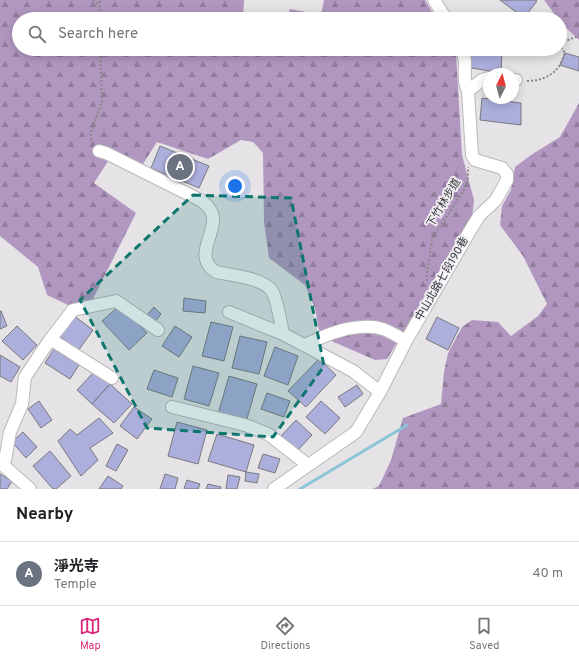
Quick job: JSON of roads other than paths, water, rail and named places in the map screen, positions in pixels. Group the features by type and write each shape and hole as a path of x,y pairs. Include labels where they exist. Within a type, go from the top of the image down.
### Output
{"street":[{"path":"434,0 442,12"},
{"name":"中山北路七段190巷","path":"274,489 356,432 380,392 406,341 479,216 496,200 507,180 507,174 502,168 475,160 472,155 468,91 465,86 464,79 464,56"},
{"path":"468,91 483,80"},
{"path":"99,151 106,153 202,201 208,206 213,218 205,256 209,265 216,272 251,279 267,286 275,299 283,334"},
{"path":"30,489 4,466 10,432 22,404 25,377 49,341 73,310 116,301 158,330"},
{"path":"229,312 283,334 304,345 353,371 380,392"},
{"path":"304,345 337,331 360,327 384,329 406,341"},
{"path":"49,341 55,342 112,378"},
{"path":"172,407 244,425 268,434 308,465"},
{"path":"291,477 293,489"}],"waterway":[{"path":"300,489 407,425"}],"place":[{"name":"淨光寺","path":"180,167"}]}
